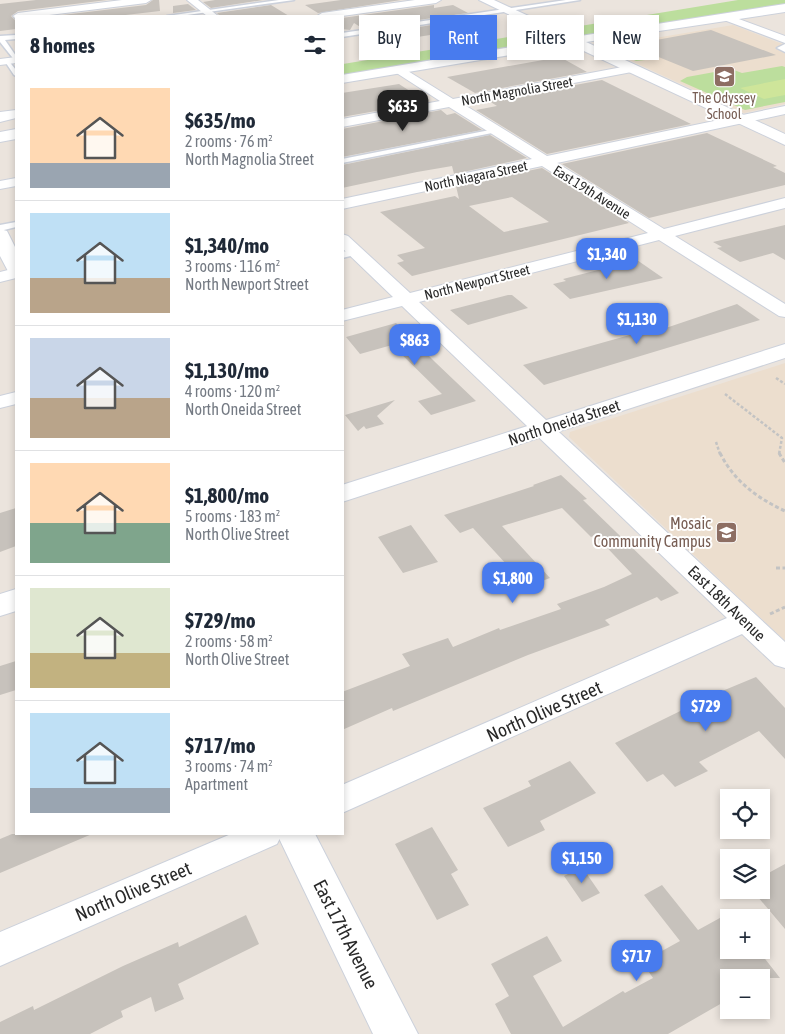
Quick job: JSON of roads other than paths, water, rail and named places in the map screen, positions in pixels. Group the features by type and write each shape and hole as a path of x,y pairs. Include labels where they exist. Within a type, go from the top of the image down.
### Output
{"main road":[{"path":"485,0 517,15"},
{"path":"584,39 785,8"},
{"path":"584,46 785,140"},
{"path":"344,79 507,52"},
{"path":"0,117 15,114"},
{"path":"0,137 15,134"},
{"path":"0,235 15,267"},
{"name":"North Oneida Street","path":"344,493 785,351"},
{"path":"0,605 15,600"},
{"name":"East 17th Avenue","path":"296,835 396,1034"}],"street":[{"path":"30,15 146,0"},
{"path":"192,0 210,14"},
{"path":"329,15 436,0"},
{"path":"728,18 785,40"},
{"name":"North Magnolia Street","path":"344,123 633,69"},
{"name":"East 19th Avenue","path":"399,70 785,312"},
{"name":"North Niagara Street","path":"344,204 785,110"},
{"path":"0,185 15,182"},
{"name":"North Newport Street","path":"344,316 785,203"},
{"name":"East 18th Avenue","path":"347,249 407,300 544,428 755,619 785,658"},
{"path":"0,277 15,273"},
{"path":"0,402 15,398"},
{"name":"North Olive Street","path":"344,799 755,619"},
{"name":"North Olive Street","path":"0,949 264,835"}],"lane":[{"path":"190,15 210,14 290,0"},
{"path":"344,35 577,0"},
{"path":"10,61 0,38 15,37"},
{"path":"344,161 496,131"},
{"path":"0,228 15,225"}],"place":[{"name":"The Odyssey School","path":"724,76"},
{"name":"Mosaic Community Campus","path":"727,532"}]}
